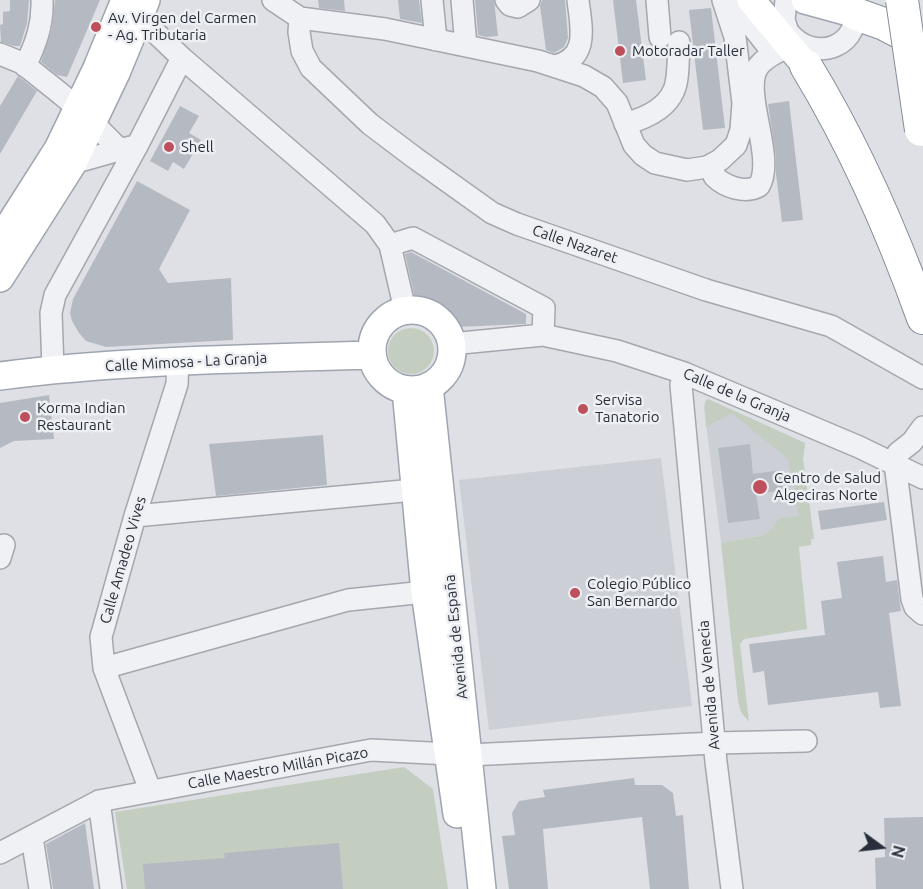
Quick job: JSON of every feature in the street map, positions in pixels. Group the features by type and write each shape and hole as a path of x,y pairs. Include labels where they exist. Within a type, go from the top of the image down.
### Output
{"highway":[{"path":"902,0 922,135"},
{"path":"855,7 923,44"},
{"path":"773,29 851,148 904,266 923,318"}],"main road":[{"path":"805,0 855,7"},
{"path":"0,278 73,164 86,116 136,6"},
{"path":"0,240 58,149 86,116"},
{"path":"405,310 418,310 430,314 444,327 451,344 451,357 440,379 417,388 393,386 375,367 372,355 372,343 383,321 405,310"},
{"name":"Calle Mimosa - La Granja","path":"0,376 53,369 177,361 372,355"},
{"name":"Avenida de España","path":"417,388 414,490 425,592 459,755 482,889"},
{"name":"Avenida de España","path":"417,388 459,755 467,889"}],"street":[{"path":"25,66 38,35 42,0"},
{"path":"273,0 300,18 385,29 555,66 584,76 603,87 617,103 634,145 643,155 655,163 687,170 713,165 728,154 736,145 741,130 743,108 740,75 733,28 723,0"},
{"path":"432,0 436,40"},
{"path":"462,0 466,46"},
{"path":"506,0 510,5 518,7 529,0"},
{"path":"555,66 571,59 583,39 578,0"},
{"path":"625,124 644,118 664,105 675,89 669,40 657,0"},
{"path":"723,0 812,49 830,48 841,43 849,35 855,7"},
{"path":"136,6 182,58 375,224 390,245 405,310"},
{"name":"Calle Nazaret","path":"300,18 299,32 302,51 311,68 370,124 492,213 517,224 706,290 831,326 923,378"},
{"path":"740,75 747,61 773,29"},
{"path":"713,165 714,176 727,185 753,190 763,180 764,159 754,79 757,68 764,60 773,29"},
{"path":"0,54 25,66 129,148"},
{"path":"53,369 51,312 55,296 129,148 182,58"},
{"path":"73,164 129,148"},
{"path":"390,245 413,238 544,308 543,335"},
{"name":"Calle de la Granja","path":"451,344 543,335 617,351 684,373 896,463 923,478"},
{"name":"Calle Amadeo Vives","path":"150,790 104,668 101,637 135,516 177,384 177,361"},
{"name":"Avenida de Venecia","path":"684,373 681,385 714,742 732,889"},
{"path":"923,427 898,453 896,463 912,599 915,607 923,614"},
{"path":"135,516 414,490"},
{"path":"104,668 348,600 425,592"},
{"name":"Calle Maestro Millán Picazo","path":"0,853 99,801 371,750 459,755 714,742 806,741"},
{"path":"99,801 111,889"},
{"path":"32,837 40,889"}],"shaded area":[{"name":"Centro de Salud Algeciras Norte","path":"708,399 805,443 803,459 811,515 779,518 764,535 721,543 704,408"},
{"name":"Colegio Público San Bernardo","path":"661,458 692,706 489,730 459,480"}],"green space":[{"path":"411,328 427,335 434,351 427,367 411,374 395,367 388,351 395,335"},
{"path":"708,399 805,443 803,459 814,539 811,539 811,545 799,547 807,629 744,639 740,644 749,722 741,712 738,701 721,543 764,535 779,518 799,516 788,459 734,415 730,414 706,427 705,402"},
{"path":"404,767 433,789 448,889 127,889 115,812"}],"building":[{"path":"10,0 29,0 27,23 20,46 1,42 0,25 3,24 3,12 10,11"},
{"path":"55,0 100,0 67,77 57,75 41,62 52,29"},
{"path":"318,0 344,0 345,11 319,8"},
{"path":"398,0 419,0 422,23 400,19"},
{"path":"475,0 494,0 498,36 478,35"},
{"path":"542,0 565,0 568,38 564,47 554,53 546,50 540,6"},
{"path":"613,0 636,0 646,80 623,83"},
{"path":"711,8 725,128 703,130 689,10"},
{"path":"18,76 37,91 0,154 0,106"},
{"path":"789,101 803,220 782,222 768,104"},
{"path":"180,106 199,116 189,133 201,140 184,169 173,162 168,171 150,161"},
{"path":"137,181 190,210 159,269 168,283 231,278 233,340 106,347 86,341 79,333 70,313 73,299"},
{"path":"411,252 526,314 526,324 457,327 446,315 430,305 416,303 405,254"},
{"path":"49,395 54,439 14,441 0,448 0,403"},
{"path":"323,435 327,485 216,496 209,444"},
{"path":"750,444 753,474 781,470 783,490 756,494 760,519 728,523 718,448"},
{"path":"884,502 887,520 821,530 818,511"},
{"path":"883,556 886,582 897,580 901,611 889,613 901,706 880,708 878,692 768,705 764,671 753,673 749,644 825,635 821,601 842,598 837,562"},
{"path":"634,778 635,785 662,785 673,793 676,816 683,815 689,889 650,889 642,817 543,829 548,889 509,889 502,836 515,835 512,813 519,801 545,797 543,790"},
{"path":"923,817 923,889 876,889 875,858 885,857 884,818"},
{"path":"85,823 94,889 53,889 46,844"},
{"path":"339,843 343,889 145,889 143,864 225,858 224,853"}],"place":[{"name":"Av. Virgen del Carmen - Ag. Tributaria","path":"96,27"},
{"name":"Motoradar Taller","path":"620,51"},
{"name":"Shell","path":"169,147"},
{"name":"Servisa Tanatorio","path":"583,409"},
{"name":"Korma Indian Restaurant","path":"25,417"},
{"name":"Centro de Salud Algeciras Norte","path":"760,487"},
{"name":"Colegio Público San Bernardo","path":"575,593"}]}
